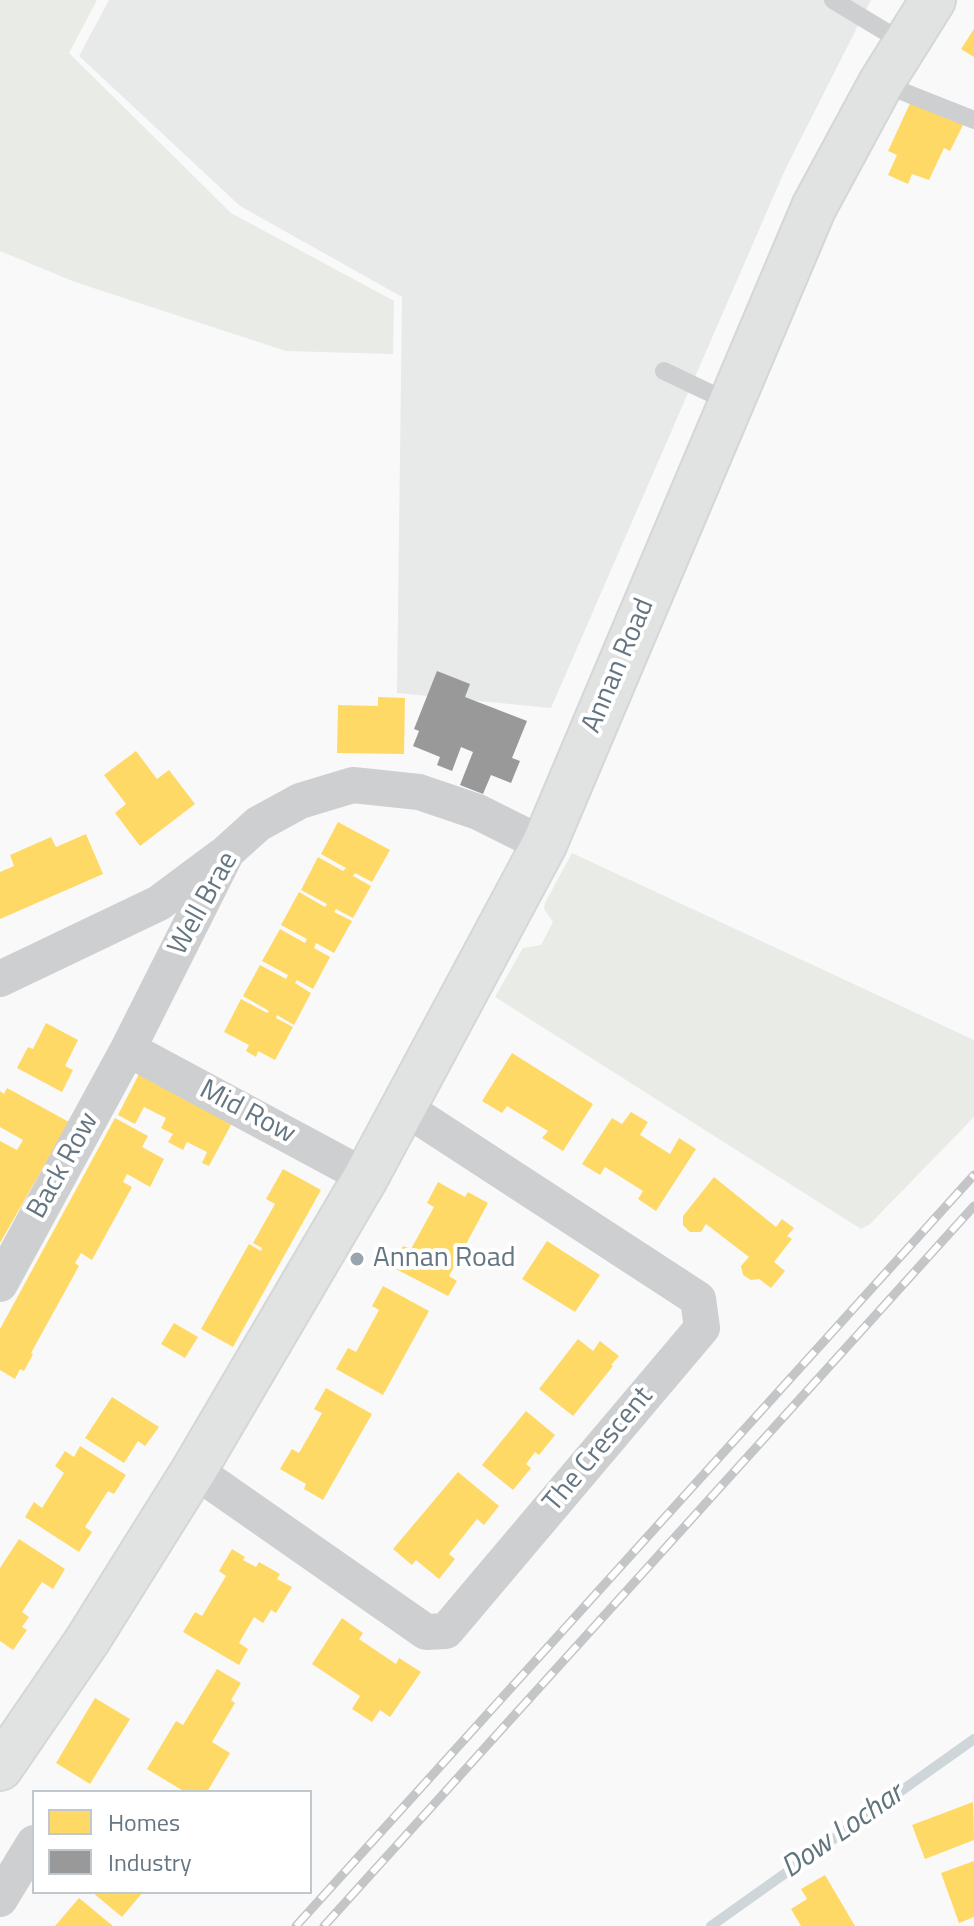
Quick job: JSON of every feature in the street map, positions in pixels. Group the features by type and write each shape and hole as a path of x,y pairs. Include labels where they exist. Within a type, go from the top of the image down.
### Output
{"main road":[{"name":"Annan Road","path":"0,1768 87,1641 194,1470 405,1108 544,845 814,207 881,83 933,0"}],"street":[{"name":"Well Brae","path":"128,1049 227,852 258,824 300,801 353,785 419,792 478,812 544,845"},
{"path":"0,979 159,903 227,852"},
{"name":"Mid Row","path":"128,1049 366,1177"},
{"name":"Back Row","path":"0,1284 128,1049"},
{"name":"The Crescent","path":"194,1470 426,1632 446,1631 702,1328 698,1299 405,1108"},
{"path":"0,1899 32,1846"}],"lane":[{"path":"833,0 906,44"},
{"path":"881,83 974,120"},
{"path":"664,371 731,403"}],"shaded area":[{"path":"0,0 97,0 69,53 231,213 394,301 393,354 286,351 75,282 0,251"},
{"path":"109,0 871,0 785,170 551,708 397,693 402,297 240,206 79,56"},
{"path":"572,853 974,1040 974,1117 870,1224 861,1229 495,997 523,948 541,945 553,922 544,909 545,903"}],"building: Homes":[{"path":"974,29 974,57 961,49"},
{"path":"912,99 964,123 950,151 944,148 929,180 912,174 908,184 888,175 897,155 888,151"},
{"path":"378,697 405,698 404,754 337,753 338,705 378,706"},
{"path":"136,751 157,779 169,770 195,804 140,846 115,813 126,804 104,775"},
{"path":"338,822 390,850 372,882 355,873 353,876 371,886 353,918 336,909 334,912 352,921 334,953 316,943 314,948 330,957 313,989 297,980 295,983 311,993 294,1025 277,1015 276,1018 293,1027 275,1060 258,1051 256,1057 246,1051 249,1045 224,1032 241,999 267,1013 269,1011 243,996 260,965 286,979 288,975 262,961 280,929 305,943 307,939 281,925 299,892 325,907 327,904 301,890 318,857 343,871 346,868 321,854"},
{"path":"86,834 103,874 0,919 0,872 14,866 10,855 51,837 56,847"},
{"path":"46,1023 78,1040 65,1066 73,1070 62,1092 17,1068 28,1047 33,1049"},
{"path":"512,1053 593,1104 563,1151 542,1138 548,1131 507,1106 502,1113 482,1101"},
{"path":"139,1074 232,1123 209,1166 202,1163 207,1152 187,1142 183,1150 168,1142 173,1134 161,1128 166,1118 144,1107 135,1124 118,1115"},
{"path":"7,1088 69,1122 0,1243 0,1141 17,1150 23,1140 0,1127 0,1091 4,1094"},
{"path":"631,1112 648,1122 640,1135 670,1154 679,1138 696,1149 656,1211 638,1199 643,1191 605,1167 600,1175 582,1164 612,1118 622,1124"},
{"path":"115,1118 148,1136 142,1147 164,1159 150,1187 127,1174 123,1182 132,1187 92,1260 81,1253 75,1263 79,1266 33,1354 24,1371 20,1369 15,1379 0,1370 0,1329"},
{"path":"283,1169 321,1190 233,1347 201,1329 249,1244 261,1251 262,1248 253,1243 275,1204 266,1199"},
{"path":"714,1177 776,1227 782,1219 794,1228 787,1236 792,1239 774,1262 785,1271 771,1288 759,1279 751,1280 743,1275 741,1266 749,1257 706,1224 701,1232 690,1232 683,1225 683,1216"},
{"path":"438,1182 465,1197 468,1192 488,1203 449,1276 457,1281 448,1296 392,1267 403,1246 411,1249 434,1207 427,1203"},
{"path":"547,1241 600,1275 575,1312 522,1279"},
{"path":"383,1286 429,1311 383,1395 336,1369 348,1348 356,1352 379,1310 372,1306"},
{"path":"174,1323 198,1337 185,1358 161,1344"},
{"path":"578,1339 593,1351 600,1341 619,1356 573,1416 539,1389"},
{"path":"326,1388 372,1414 323,1500 304,1489 306,1484 280,1469 292,1449 299,1453 322,1413 314,1409"},
{"path":"112,1397 159,1427 145,1446 138,1441 124,1463 85,1438"},
{"path":"526,1411 555,1435 539,1455 535,1452 526,1464 531,1468 513,1490 482,1465"},
{"path":"80,1446 126,1475 114,1494 108,1491 85,1527 92,1532 79,1552 25,1517 34,1502 42,1508 64,1473 55,1466 65,1451 74,1457"},
{"path":"458,1472 499,1506 484,1525 477,1519 449,1554 455,1559 439,1579 416,1560 412,1565 393,1549"},
{"path":"19,1539 65,1569 53,1589 42,1582 22,1612 29,1617 22,1627 27,1630 13,1650 0,1641 0,1568"},
{"path":"232,1549 256,1567 259,1562 280,1574 277,1579 292,1587 276,1613 271,1610 263,1623 254,1617 239,1643 248,1649 239,1665 183,1632 195,1612 202,1616 226,1576 219,1571"},
{"path":"342,1618 363,1633 359,1639 396,1664 399,1658 421,1672 390,1717 380,1710 372,1722 352,1709 360,1696 312,1664"},
{"path":"217,1669 241,1683 231,1700 235,1703 212,1742 230,1753 208,1790 182,1790 147,1769 176,1721 183,1725"},
{"path":"95,1698 130,1719 90,1784 56,1763"},
{"path":"973,1802 974,1840 925,1859 912,1825"},
{"path":"974,1861 974,1917 959,1923 941,1873"},
{"path":"825,1875 855,1926 801,1926 791,1909 807,1899 801,1889"},
{"path":"94,1894 141,1894 122,1917"},
{"path":"79,1898 113,1926 55,1926"}],"building: Industry":[{"path":"437,671 470,684 465,697 527,721 512,758 520,761 511,783 491,775 483,794 460,785 473,752 461,747 452,771 437,765 440,757 413,746 419,731 414,729"}],"waterway":[{"name":"Dow Lochar","path":"711,1926 974,1739"}],"railway":[{"path":"296,1926 974,1175"},
{"path":"324,1926 974,1206"}],"place":[{"name":"Annan Road","path":"357,1259"}]}
